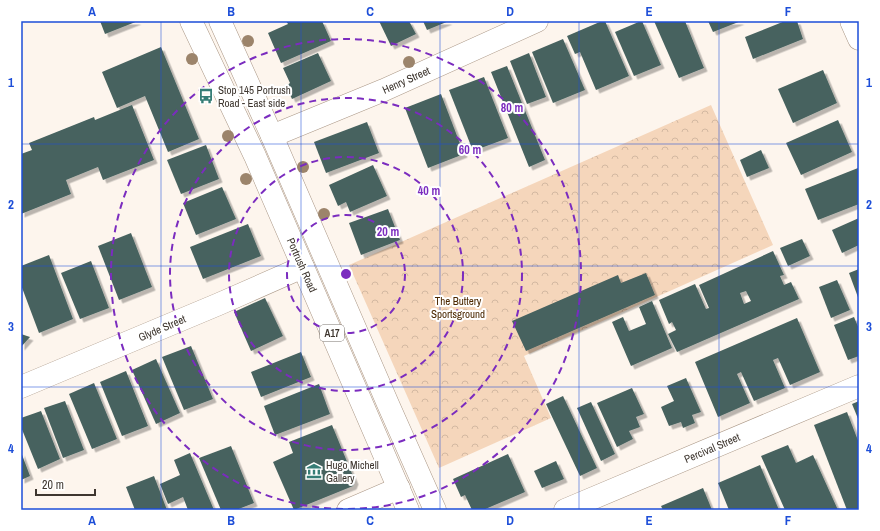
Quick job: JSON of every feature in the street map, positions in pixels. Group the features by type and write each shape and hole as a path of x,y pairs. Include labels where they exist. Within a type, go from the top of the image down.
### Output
{"main road":[{"name":"Portrush Road","path":"192,21 255,156 408,510"},
{"name":"A17","path":"220,21 272,136 435,510"},
{"name":"Henry Street","path":"272,136 384,90 537,21"},
{"path":"851,21 859,39"},
{"name":"Glyde Street","path":"21,387 303,267"},
{"name":"Percival Street","path":"566,510 859,386"},
{"path":"348,510 399,488"}],"green space":[{"name":"The Buttery Sportsground","path":"711,105 773,245 524,356 551,418 439,468 349,265"}],"building":[{"path":"100,21 138,21 105,34"},
{"path":"286,21 322,21 331,41 281,63 268,33 288,24"},
{"path":"379,21 409,21 416,34 391,46"},
{"path":"423,21 449,21 427,30"},
{"path":"605,21 629,76 596,90 580,52 575,54 567,36"},
{"path":"641,21 661,65 634,76 615,32"},
{"path":"654,21 685,21 704,68 679,78"},
{"path":"708,21 741,21 713,32"},
{"path":"785,21 797,21 803,39 753,59 745,37"},
{"path":"563,39 585,90 553,103 532,52"},
{"path":"161,47 199,139 168,152 145,96 117,108 102,72"},
{"path":"318,53 331,81 292,99 286,86 290,83 283,68"},
{"path":"529,53 546,97 527,104 510,61"},
{"path":"507,66 545,160 529,167 491,72"},
{"path":"823,70 837,103 793,123 778,89"},
{"path":"484,77 508,138 473,151 449,90"},
{"path":"441,94 464,154 428,168 405,108"},
{"path":"132,105 154,160 103,180 98,167 66,180 71,194 21,214 21,154 32,150 29,143 94,117 95,120"},
{"path":"838,120 852,152 801,175 786,143"},
{"path":"367,122 379,153 326,173 314,142"},
{"path":"206,145 219,179 181,194 167,160"},
{"path":"761,150 769,168 747,177 740,160"},
{"path":"373,165 387,196 350,212 346,202 338,206 329,185"},
{"path":"858,168 859,204 818,220 805,189"},
{"path":"222,187 236,219 196,235 183,203"},
{"path":"388,209 400,240 361,255 349,223"},
{"path":"859,218 859,245 842,253 832,230"},
{"path":"248,224 261,256 203,279 190,247"},
{"path":"131,233 152,287 119,300 98,246"},
{"path":"802,239 810,256 788,266 780,248"},
{"path":"773,251 784,275 780,276 784,285 791,282 799,299 677,352 668,334 676,330 672,322 669,324 659,300 695,284 706,309 709,308 699,285","holes":["746,291 751,301 744,304 740,293"]},
{"path":"49,255 73,319 39,333 21,285 21,266"},
{"path":"91,261 109,308 80,319 61,273"},
{"path":"859,269 859,300 849,273"},
{"path":"646,273 655,295 526,351 512,321 618,275 621,283"},
{"path":"837,280 850,310 831,318 819,287"},
{"path":"265,298 283,336 251,351 234,312"},
{"path":"652,301 672,348 631,366 612,322 623,317 629,331 646,324 639,307"},
{"path":"854,317 859,329 859,356 848,360 834,325"},
{"path":"797,318 820,372 790,385 778,358 773,360 785,388 754,401 741,372 737,374 750,403 718,417 695,362"},
{"path":"21,334 30,337 21,347"},
{"path":"191,346 213,399 184,410 162,357"},
{"path":"301,352 311,377 261,397 251,372"},
{"path":"156,359 180,413 156,424 132,370"},
{"path":"126,371 148,426 122,436 100,382"},
{"path":"686,378 701,412 692,415 695,423 683,428 681,422 669,426 661,407 674,401 667,386"},
{"path":"94,383 117,439 92,449 69,394"},
{"path":"319,384 330,414 275,435 264,406"},
{"path":"632,388 644,414 636,417 640,427 629,431 633,439 617,447 597,403"},
{"path":"563,396 597,468 580,476 546,404"},
{"path":"65,401 84,450 63,458 44,408"},
{"path":"859,401 859,421 852,404"},
{"path":"591,402 615,454 601,461 577,408"},
{"path":"41,411 60,459 38,469 21,427 21,418"},
{"path":"847,412 859,443 859,510 847,510 814,425"},
{"name":"Hugo Michell Gallery","path":"332,425 355,481 353,486 294,510 273,462 293,453 289,442"},
{"path":"788,445 796,463 813,455 838,510 785,510 761,456"},
{"path":"231,446 254,503 236,510 221,510 199,458"},
{"path":"21,452 30,476 21,480"},
{"path":"190,453 214,510 188,510 183,497 168,504 160,484 180,475 174,460"},
{"path":"508,454 525,492 483,510 472,510 465,495 461,497 453,479"},
{"path":"556,461 564,479 542,488 534,471"},
{"path":"760,465 779,510 729,510 718,483"},
{"path":"154,476 167,510 135,510 126,487"},
{"path":"703,488 712,510 663,510 661,506"}],"place":[{"name":"Stop 145 Portrush Road - East side","path":"206,96"},
{"name":"Hugo Michell Gallery","path":"314,471"}]}
